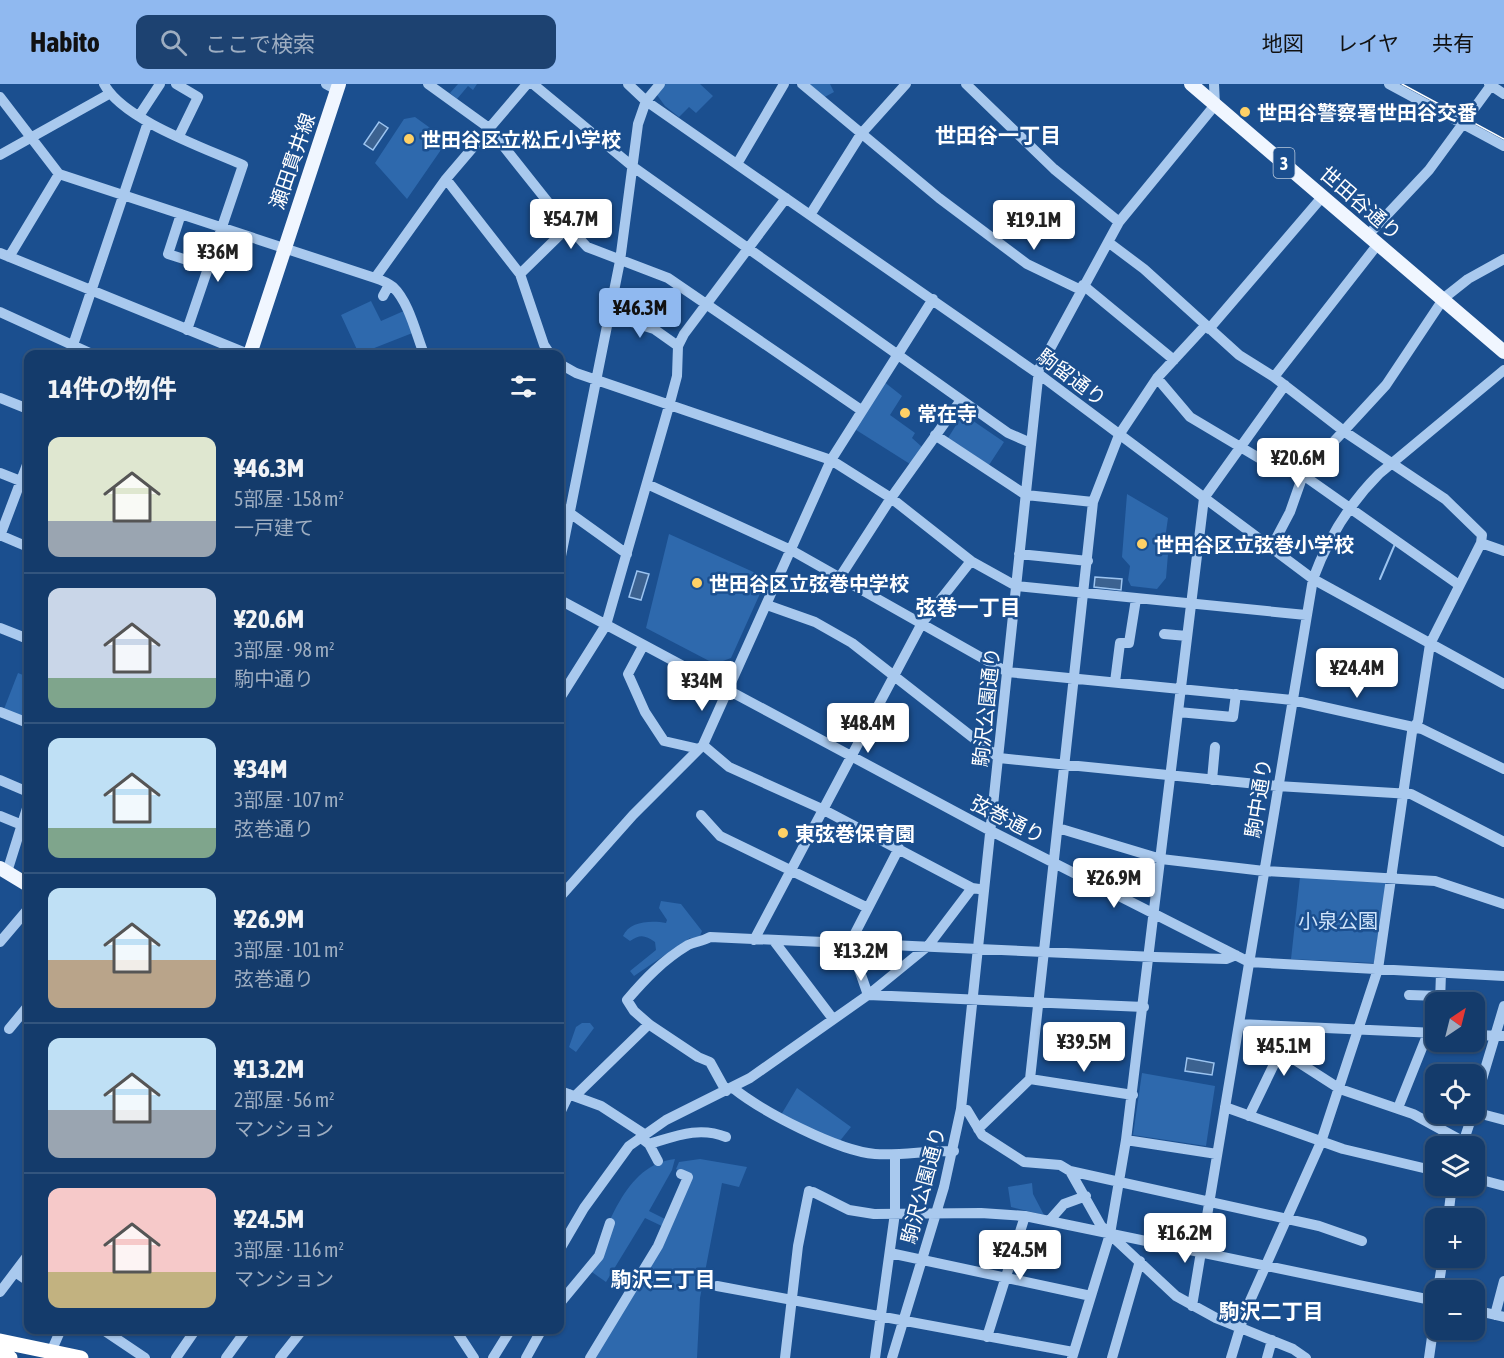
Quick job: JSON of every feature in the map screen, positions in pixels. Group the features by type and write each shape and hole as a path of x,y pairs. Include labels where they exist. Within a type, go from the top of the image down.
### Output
{"highway":[{"path":"0,1341 53,1355"},
{"path":"0,1346 81,1358"},
{"path":"0,1356 10,1358"}],"main road":[{"name":"世田谷通り","path":"1191,84 1444,298 1504,352"},
{"name":"瀬田貫井線","path":"250,350 334,86"},
{"path":"4,870 24,882"}],"street":[{"path":"0,312 72,349 124,195 143,119 160,84"},
{"path":"176,84 198,97 179,136"},
{"path":"428,84 489,128 587,247 668,278 861,410"},
{"path":"375,278 446,179 527,84"},
{"path":"533,84 632,166 1008,433 1031,443"},
{"name":"駒留通り","path":"628,84 646,101 1040,375 1313,579 1504,683"},
{"path":"627,554 564,509 596,380 620,261 638,124 646,101 660,84"},
{"path":"737,164 784,84"},
{"path":"802,84 861,134 1027,264 1082,287 1174,360"},
{"path":"810,215 861,134 906,84"},
{"path":"966,84 1054,169 1119,222"},
{"path":"1214,84 1215,105"},
{"path":"1389,84 1504,146"},
{"path":"1274,376 1373,239 1464,124 1491,84 1504,94"},
{"path":"0,155 31,138 107,89 143,119 243,165 187,330"},
{"path":"0,97 59,174 375,278 389,285 394,288 406,310 422,350"},
{"name":"駒沢公園通り","path":"892,1358 954,1151 961,1108 1031,443 1043,360 1119,222 1215,105"},
{"path":"59,174 4,255 239,350"},
{"path":"446,179 520,274 547,350"},
{"path":"978,1129 1030,1079 1093,502 1119,435 1156,378 1207,328 1323,196"},
{"path":"564,692 606,626 677,376 678,346 706,304 786,198"},
{"path":"181,214 168,254 209,267"},
{"path":"520,274 568,226"},
{"path":"1108,242 1144,269 1207,328 1247,361 1274,376 1345,432 1445,499 1482,535 1481,543 1430,644 1418,721 1412,732 1378,969 1322,1142 1285,1219 1240,1327 1231,1358"},
{"path":"1271,548 1290,512 1303,476 1386,385 1444,298 1468,279 1504,258"},
{"path":"383,296 389,285"},
{"path":"564,893 633,815 701,747 831,460 933,299"},
{"path":"609,315 635,321 678,346"},
{"path":"564,366 576,373 669,406 831,460 891,498 971,561 1016,586 1306,615"},
{"name":"駒中通り","path":"1192,1306 1313,579 1326,546 1349,508 1393,463 1504,370"},
{"path":"1156,378 1190,417 1269,464 1303,476 1460,585"},
{"path":"717,1286 1072,1355 1110,1234 1133,1095 1204,498 1285,385"},
{"path":"0,398 24,407"},
{"path":"840,577 891,498 962,400"},
{"path":"935,435 1026,495 1093,502"},
{"path":"0,473 24,482"},
{"path":"24,484 0,535 24,545"},
{"path":"647,484 791,550 1007,672 1292,700 1415,727 1504,769"},
{"path":"1481,543 1504,550"},
{"path":"1019,554 1088,561"},
{"path":"754,940 922,623 971,561"},
{"path":"1115,682 1120,643 1129,644 1136,598"},
{"name":"弦巻通り","path":"564,602 991,831 1249,962 1504,976"},
{"path":"766,605 815,622 852,643 999,758 1277,786 1419,796 1504,842"},
{"path":"0,628 24,637"},
{"path":"1164,634 1187,636"},
{"path":"643,646 627,674 645,712 664,741 701,747 729,766 822,809 972,888 985,890"},
{"path":"1178,712 1233,717 1236,694"},
{"path":"0,712 24,721"},
{"path":"1212,780 1215,747"},
{"path":"0,780 24,790"},
{"path":"701,815 717,834 791,868 866,907"},
{"path":"0,816 22,825"},
{"path":"4,870 24,818"},
{"path":"1058,828 1161,859 1264,871 1435,881 1504,904"},
{"path":"868,995 850,943 866,907 898,848"},
{"path":"564,1243 584,1208 629,1146 730,1089 868,995 928,946 972,888"},
{"path":"0,942 24,914"},
{"path":"954,1151 895,1155 872,1154 847,1148 765,1111 730,1089 710,1062 698,1057 650,1025 634,1011 627,1000 647,976 691,943 702,942 710,937 1150,957 1226,959 1236,955"},
{"path":"774,941 833,1019"},
{"path":"1440,992 1441,973"},
{"path":"868,995 1144,1007"},
{"path":"1408,995 1425,997"},
{"path":"1485,1077 1500,1036 1504,1006"},
{"path":"9,1029 24,1011"},
{"path":"1239,1024 1425,1033"},
{"path":"646,1027 568,1094 601,1106 644,1138 658,1161"},
{"path":"1249,1116 1292,1027"},
{"path":"1485,1035 1500,1036"},
{"path":"1398,1108 1425,1048"},
{"path":"1281,1051 1340,1089 1398,1108 1449,1136"},
{"path":"1030,1079 1133,1095"},
{"path":"1225,1107 1363,1155 1425,1168"},
{"path":"961,1108 967,1110 982,1135 1023,1162 1060,1165 1070,1171 1319,1226 1362,1241"},
{"path":"1485,1115 1504,1120"},
{"path":"644,1138 696,1131 712,1131 726,1137"},
{"path":"1126,1140 1217,1154"},
{"path":"875,1358 895,1213 895,1155"},
{"path":"1070,1171 1101,1226 1176,1296 1192,1306 1272,1340 1306,1358"},
{"path":"591,1358 658,1246 688,1178 681,1174"},
{"path":"1485,1181 1504,1186"},
{"path":"785,1358 798,1246 811,1192 849,1210 1024,1216 1425,1298"},
{"path":"1049,1221 1064,1204 1086,1196"},
{"path":"987,1337 1024,1216"},
{"path":"564,1298 599,1257 610,1223"},
{"path":"890,1253 1091,1296"},
{"path":"0,1292 24,1260"},
{"path":"1112,1358 1140,1261"},
{"path":"15,1272 24,1278"},
{"path":"1485,1313 1500,1316 1504,1281"},
{"path":"53,1355 59,1334"},
{"path":"109,1334 145,1358"},
{"path":"176,1358 193,1334"},
{"path":"226,1358 243,1334"},
{"path":"280,1358 299,1334"},
{"path":"460,1334 474,1358"},
{"path":"493,1358 508,1334"},
{"path":"526,1358 540,1334"},
{"path":"1267,1358 1272,1340"},
{"path":"1429,1358 1432,1340"}],"green space":[{"path":"458,84 477,84 473,90 468,86 457,99 450,93"},
{"path":"665,84 700,84 713,96 696,113 689,107 679,117 665,106 657,95"},
{"path":"803,84 830,84 834,92 821,99"},
{"path":"415,117 444,138 445,144 407,199 375,163 404,119"},
{"path":"371,301 381,321 406,310 415,332 369,350 357,350 341,315"},
{"path":"883,381 902,396 890,415 915,433 912,438 922,447 910,464 853,428"},
{"path":"963,414 1004,442 989,465 948,438"},
{"path":"1127,494 1168,518 1165,539 1169,542 1166,578 1157,589 1131,586 1128,580 1130,566 1122,557"},
{"path":"669,534 767,578 731,658 715,664 646,628"},
{"path":"18,673 24,675 24,718 4,709"},
{"name":"小泉公園","path":"1300,877 1386,883 1374,963 1291,959"},
{"path":"661,901 681,904 702,931 699,938 690,938 634,976 630,971 656,950 655,942 642,936 630,941 623,936 630,927 642,923 666,923 667,920 659,908"},
{"path":"582,1023 590,1023 594,1028 576,1052 569,1047 576,1027"},
{"path":"1142,1073 1215,1086 1206,1146 1133,1135"},
{"path":"797,1088 851,1127 839,1142 781,1115"},
{"path":"675,1159 672,1170 649,1211 669,1221 666,1228 645,1218 606,1282 589,1270 620,1201 643,1173 657,1164"},
{"path":"700,1159 747,1167 739,1187 722,1183 700,1298 697,1358 596,1358 691,1176 676,1169 679,1162"},
{"path":"1032,1183 1033,1194 1044,1215 1011,1207 1008,1187"}],"shaded area":[{"path":"379,122 388,128 373,150 364,144"},
{"path":"637,571 649,574 641,600 629,597"},
{"path":"1095,577 1122,579 1121,590 1094,587"},
{"path":"1187,1058 1214,1063 1212,1075 1185,1071"}],"waterway":[{"path":"1380,579 1395,544"}],"tram line":[{"path":"1402,84 1504,139"}],"place":[{"name":"世田谷警察署世田谷交番","path":"1245,112"},
{"name":"世田谷区立松丘小学校","path":"409,139"},
{"name":"常在寺","path":"905,413"},
{"name":"世田谷区立弦巻小学校","path":"1142,544"},
{"name":"世田谷区立弦巻中学校","path":"697,583"},
{"name":"東弦巻保育園","path":"783,833"}],"district":[{"name":"世田谷一丁目","path":"998,135"},
{"name":"弦巻一丁目","path":"968,607"},
{"name":"駒沢三丁目","path":"663,1279"},
{"name":"駒沢二丁目","path":"1271,1311"}]}
